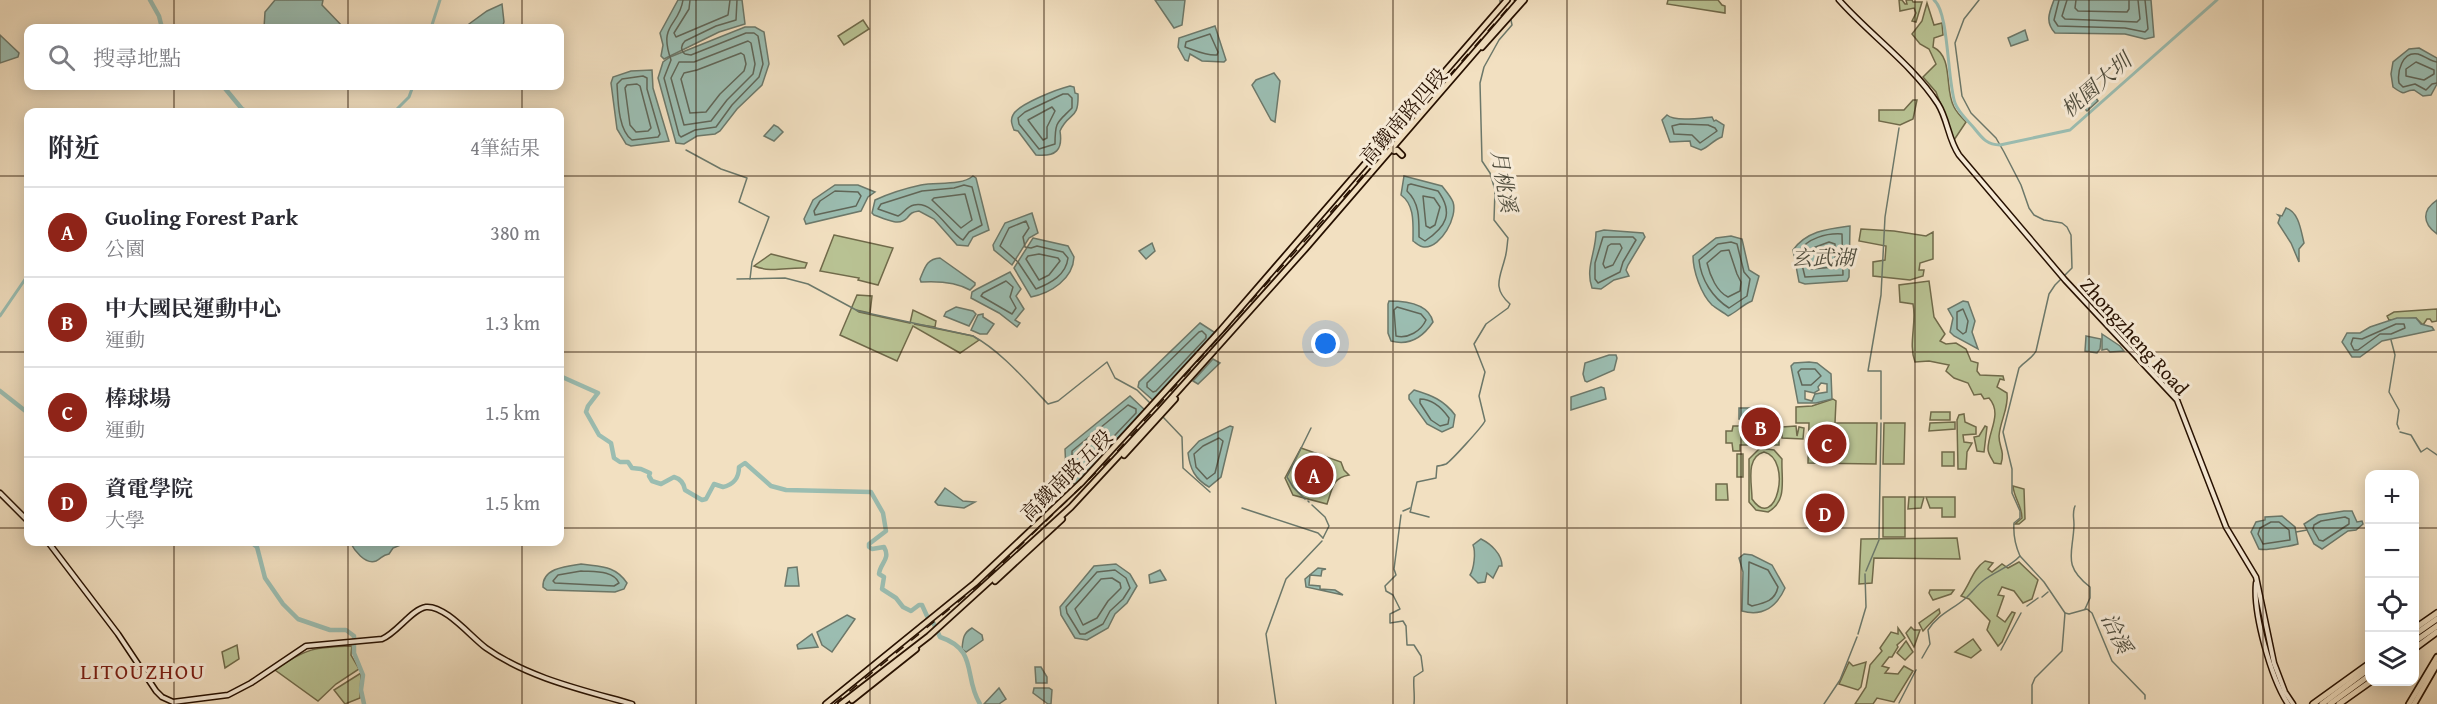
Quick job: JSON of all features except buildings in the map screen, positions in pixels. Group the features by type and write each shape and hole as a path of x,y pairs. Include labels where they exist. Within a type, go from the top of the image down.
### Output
{"highway":[{"path":"2419,626 2435,616"},
{"path":"2418,632 2435,616"},
{"path":"2419,639 2437,626"},
{"path":"2419,646 2437,632"},
{"path":"2313,704 2365,667"},
{"path":"2322,704 2341,693 2365,673"},
{"path":"2349,687 2365,678"},
{"path":"2339,704 2365,685"},
{"path":"2330,704 2341,693"}],"main road":[{"name":"高鐵南路四段","path":"1300,240 1509,0"},
{"name":"高鐵南路四段","path":"1300,240 1364,171 1509,0"},
{"name":"高鐵南路四段","path":"1305,250 1394,151 1522,0"},
{"name":"高鐵南路四段","path":"1305,250 1475,51 1522,0"},
{"path":"1839,0 1903,64 1937,103 1959,155 2063,278 2177,400 2226,527 2257,579 2274,663 2285,692 2293,704"},
{"path":"1495,19 1500,9"},
{"path":"1475,51 1488,41"},
{"path":"1411,99 1420,100"},
{"path":"1415,110 1415,114 1419,117"},
{"path":"1395,134 1400,140"},
{"path":"1394,151 1399,151 1402,155"},
{"path":"1352,179 1364,171"},
{"path":"1352,194 1362,186"},
{"name":"高鐵南路五段","path":"828,704 967,595 1065,503 1131,435 1300,240"},
{"name":"高鐵南路五段","path":"828,704 975,583 1082,482 1300,240"},
{"name":"高鐵南路五段","path":"841,704 921,642 984,588 1071,507 1305,250"},
{"name":"高鐵南路五段","path":"846,704 908,656 1049,532 1128,451 1305,250"},
{"path":"1272,270 1283,262"},
{"path":"1206,364 1212,353"},
{"path":"1131,435 1137,423"},
{"path":"1115,460 1128,451"},
{"path":"0,493 24,517"},
{"path":"51,546 118,634 156,691 167,700 178,702 231,694 298,650 316,644 382,639 391,635 417,611 432,607 441,611 486,648 505,660 552,680 632,704"},
{"path":"1005,556 1016,549"},
{"path":"2257,579 2256,597 2270,664 2288,704"},
{"path":"967,595 975,583"},
{"path":"976,598 984,588"},
{"path":"2409,704 2437,657"},
{"path":"2414,704 2437,664"}],"green space":[{"path":"1668,0 1718,0 1725,6 1725,13 1667,4"},
{"path":"1899,0 1905,4 1907,4 1906,0 1922,2 1916,22 1912,21 1916,13 1914,8 1900,11"},
{"path":"1927,3 1934,25 1942,23 1943,35 1934,38 1933,47 1944,58 1951,100 1966,122 1954,140 1936,92 1923,77 1936,64 1929,49 1920,44 1912,34 1922,21"},
{"path":"863,20 869,29 844,45 838,36"},
{"path":"1913,100 1917,100 1913,119 1900,125 1879,121 1879,110 1904,110"},
{"path":"1861,229 1926,236 1933,232 1933,259 1920,263 1919,270 1924,270 1923,276 1910,280 1873,276 1873,262 1885,260 1886,246 1859,241"},
{"path":"834,235 893,248 878,285 858,280 859,278 820,271"},
{"path":"771,254 807,263 805,268 773,269 754,266"},
{"path":"1929,281 1934,317 1945,334 1940,341 1946,344 1956,343 1966,349 1971,361 1978,363 1977,371 1980,375 2003,376 2004,380 2000,379 1997,387 2007,393 2007,404 1999,436 2001,464 1994,463 1988,451 1995,416 1993,404 1989,398 1984,399 1981,394 1974,395 1968,383 1954,378 1946,371 1949,365 1929,361 1915,362 1912,348 1913,304 1900,302 1899,285"},
{"path":"857,295 872,296 870,313 856,310 859,312 910,323 913,310 936,321 935,327 914,324 973,336 979,340 960,353 913,326 897,361 840,335"},
{"path":"2437,309 2437,321 2432,322 2427,319 2423,325 2416,318 2389,320 2387,316 2394,312"},
{"path":"1833,399 1836,401 1835,423 1877,423 1876,464 1808,463 1809,423 1796,423 1796,407 1812,406"},
{"path":"1931,412 1950,412 1950,420 1930,420"},
{"path":"1964,414 1965,422 1976,427 1976,434 1963,435 1964,442 1972,443 1967,452 1966,469 1958,469 1957,420 1959,415"},
{"path":"1955,422 1955,429 1929,431 1930,423"},
{"path":"1884,423 1905,423 1904,464 1883,464"},
{"path":"1733,426 1740,426 1740,431 1779,431 1779,445 1740,445 1740,451 1733,451 1732,443 1726,443 1726,431 1732,431"},
{"path":"1796,426 1797,436 1799,427 1804,428 1803,439 1782,438 1782,427"},
{"path":"1985,426 1987,427 1984,452 1977,451 1974,437 1979,436"},
{"path":"1301,448 1341,462 1349,475 1337,481 1327,504 1293,495 1285,478"},
{"path":"1760,448 1774,450 1782,459 1781,496 1768,512 1756,510 1749,502 1749,459","holes":["1764,452 1773,457 1778,467 1778,491 1774,501 1768,507 1761,507 1752,499 1752,465 1754,459"]},
{"path":"1942,452 1954,452 1954,466 1942,466"},
{"path":"1737,454 1743,454 1743,477 1737,477"},
{"path":"1716,484 1727,484 1728,500 1716,500"},
{"path":"2013,486 2024,489 2025,519 2019,524 2015,524 2022,518 2022,514"},
{"path":"1883,497 1905,497 1905,537 1883,537"},
{"path":"1909,497 1924,497 1921,508 1908,509"},
{"path":"1926,497 1955,497 1955,517 1942,517 1942,508 1930,508"},
{"path":"1957,538 1960,559 1874,558 1872,583 1859,584 1861,539"},
{"path":"1985,561 1993,563 1988,569 1992,572 2002,564 2008,568 2019,562 2038,580 2032,599 2023,603 2014,591 2002,587 1998,595 2004,596 1997,616 2005,622 2012,612 2015,613 1998,646 1987,630 1990,621 1969,599 1961,596 1975,572"},
{"path":"1930,590 1954,590 1951,594 1933,600 1929,593"},
{"path":"1939,609 1940,613 1923,631 1919,623"},
{"path":"1911,627 1914,630 1920,630 1914,647 1906,633"},
{"path":"1898,628 1905,638 1897,645 1892,657 1889,657 1882,666 1889,668 1885,673 1898,674 1904,666 1913,671 1894,702 1877,698 1873,704 1855,704 1866,687 1870,665 1882,651 1880,648 1891,632 1898,634"},
{"path":"1973,639 1981,650 1971,658 1955,652"},
{"path":"1906,641 1913,652 1905,660 1897,653"},
{"path":"237,645 239,659 225,668 222,652"},
{"path":"352,646 351,655 359,669 336,684 318,701 275,670 311,650"},
{"path":"1849,662 1853,666 1866,662 1861,687 1858,690 1839,684"},
{"path":"361,673 360,698 345,704 334,690"}],"water":[{"path":"275,0 323,0 322,5 340,24 264,24 265,12"},
{"path":"678,0 742,0 745,24 719,32 664,59 661,56 663,45 660,33"},
{"path":"1155,0 1185,0 1182,25 1174,28"},
{"path":"2054,0 2151,0 2154,37 2145,39 2125,34 2055,33 2049,21 2049,13"},
{"path":"502,4 503,24 469,24"},
{"path":"1215,26 1226,60 1224,62 1202,61 1190,54 1188,61 1185,60 1178,47 1179,38"},
{"path":"745,27 755,27 764,32 769,64 762,85 737,109 720,131 715,134 697,136 684,144 676,143 658,78 663,62 670,57"},
{"path":"2025,30 2028,40 2011,46 2008,38"},
{"path":"0,35 19,53 18,57 0,63"},
{"path":"2419,48 2437,58 2437,84 2431,95 2423,96 2414,90 2403,93 2393,87 2391,74 2393,62 2409,49"},
{"path":"652,70 653,88 669,141 631,146 626,144 617,129 611,83 613,77 631,71"},
{"path":"1274,73 1280,81 1275,122 1271,120 1252,85 1256,80"},
{"path":"1070,86 1074,87 1075,93 1078,94 1078,103 1075,112 1060,131 1059,147 1057,151 1049,155 1036,155 1018,131 1014,130 1011,121 1013,115 1022,106"},
{"path":"2094,95 2098,101 2087,111 2079,103"},
{"path":"1667,115 1682,119 1712,117 1714,121 1724,125 1722,137 1701,150 1691,146 1690,141 1670,142 1662,120"},
{"path":"774,125 783,132 774,141 764,136"},
{"path":"973,176 976,178 989,230 973,237 968,246 957,245 934,219 919,211 900,222 886,220 872,213 875,200 904,189 962,181"},
{"path":"1404,176 1442,186 1453,202 1451,223 1442,237 1431,246 1422,247 1413,241 1411,209 1401,195"},
{"path":"835,185 858,185 875,192 868,197 861,211 806,224 804,219 813,200"},
{"path":"2437,200 2437,234 2426,221 2426,212"},
{"path":"2286,208 2294,213 2302,233 2304,243 2299,249 2299,262 2291,243 2278,223 2280,217 2278,215 2282,216"},
{"path":"1032,213 1038,233 1029,238 1012,265 994,250 993,245 1005,223"},
{"name":"玄武湖","path":"1850,226 1847,281 1805,284 1799,282 1793,250 1805,239 1818,232"},
{"path":"1604,230 1643,233 1645,237 1628,265 1626,270 1629,276 1614,280 1601,289 1592,288 1590,267 1596,232"},
{"path":"1731,236 1742,239 1749,270 1759,276 1752,301 1728,316 1712,305 1704,295 1696,275 1693,256 1716,238"},
{"path":"1033,238 1068,246 1074,257 1070,272 1060,284 1031,297 1014,268"},
{"path":"1152,243 1155,251 1146,259 1139,251"},
{"path":"940,258 975,285 970,290 959,285 921,282 920,279 927,265 932,260"},
{"path":"1010,272 1021,289 1016,296 1024,309 1015,320 1020,323 1017,327 999,313 971,298 972,292"},
{"path":"1389,301 1422,307 1431,316 1433,322 1415,339 1404,342 1391,341 1388,333"},
{"path":"1963,301 1968,302 1975,321 1972,332 1978,349 1950,332 1953,318 1948,309"},
{"path":"956,307 973,311 976,314 969,326 944,316 946,312"},
{"path":"983,314 983,317 994,324 987,334 971,330 978,315"},
{"path":"2397,318 2416,318 2421,324 2432,327 2434,330 2382,341 2360,357 2352,357 2342,342 2347,333 2360,333 2370,327"},
{"path":"1200,323 1217,334 1155,402 1138,387 1139,382"},
{"path":"2102,334 2120,346 2124,351 2102,350"},
{"path":"2086,336 2101,339 2097,353 2085,351"},
{"path":"1616,355 1617,358 1614,370 1585,381 1583,374 1585,363"},
{"path":"1213,359 1220,363 1198,384 1193,381"},
{"path":"1794,363 1817,363 1831,374 1832,399 1816,403 1798,403 1791,366","holes":["1821,383 1827,384 1827,392 1815,394 1812,401 1805,399 1805,391 1814,393 1819,390"]},
{"path":"1604,388 1606,399 1571,410 1571,397"},
{"path":"1414,390 1432,396 1446,405 1455,415 1453,427 1442,432 1427,424 1409,399 1409,395"},
{"path":"1130,396 1146,411 1075,485 1066,471 1065,449"},
{"path":"1739,408 1764,408 1764,419 1739,419"},
{"path":"1230,426 1233,427 1221,477 1209,487 1194,473 1188,453 1199,441"},
{"path":"945,488 963,501 975,502 964,508 938,505 935,502"},
{"path":"2352,511 2357,522 2362,521 2363,524 2356,530 2348,531 2322,549 2314,544 2304,524 2318,515"},
{"path":"2282,516 2295,527 2298,544 2259,549 2251,532 2256,522 2265,520 2265,517"},
{"path":"1481,539 1495,550 1502,566 1499,566 1493,578 1487,573 1485,582 1478,583 1470,575 1474,560 1473,545"},
{"path":"352,546 398,546 393,548 389,554 372,562 360,556"},
{"path":"1744,554 1752,555 1772,565 1785,588 1778,600 1763,611 1742,611 1743,572 1739,558"},
{"path":"581,564 612,570 627,583 624,589 615,592 547,590 543,587 544,581 551,572"},
{"path":"1116,564 1130,574 1137,586 1127,603 1115,614 1108,628 1087,640 1075,638 1061,615 1060,607 1094,566"},
{"path":"797,567 799,586 785,586 788,568"},
{"path":"1318,568 1326,569 1322,570 1321,576 1310,575 1309,585 1320,586 1320,589 1335,590 1343,595 1306,587 1305,579"},
{"path":"1160,570 1166,580 1150,583 1149,575"},
{"path":"847,615 855,619 832,652 822,645 817,632"},
{"path":"972,628 982,635 983,640 966,652 962,649 963,639"},
{"path":"812,634 818,647 798,649 797,645"},
{"path":"1035,667 1041,667 1047,677 1047,683 1036,683"},
{"path":"999,688 1006,699 999,704 984,704"},
{"path":"1034,688 1052,690 1051,704 1033,693"}],"waterway":[{"path":"150,0 161,24"},
{"name":"桃園大圳","path":"432,24 440,0"},
{"name":"桃園大圳","path":"1934,0 1939,7 1945,32 1952,92 1956,106 1982,138 1992,144 2000,145 2070,130 2217,0"},
{"path":"1922,658 1930,644 1928,630 1936,620 1967,597 1982,582 2020,556 2014,528 2014,523 2020,518 2020,511 2012,493 2012,469 2003,432 2019,368 2036,351 2049,294 2072,268 2071,235 2067,227 2062,223 2044,220 2034,215 1996,138 1971,113 1962,96 1955,43 1964,19 1979,0"},
{"name":"月桃溪","path":"1411,508 1417,482 1436,478 1437,466 1449,462 1485,421 1479,396 1485,372 1474,344 1486,324 1510,304 1499,288 1508,238 1494,220 1495,190 1490,173 1482,161 1480,83 1484,67 1499,40 1512,25 1511,20"},
{"path":"226,90 241,108"},
{"name":"桃園大圳","path":"398,108 409,97 412,90"},
{"path":"1881,419 1881,371 1868,371 1881,295 1885,217 1899,128"},
{"path":"686,150 721,169 747,178 739,202 769,217 752,262 750,279"},
{"path":"737,279 785,278 808,284 858,311 973,336 1003,358 1048,404 1058,401 1107,362 1115,378 1137,390 1151,404"},
{"name":"桃園大圳","path":"0,316 24,281"},
{"path":"2391,340 2395,355 2389,392 2399,410 2397,424 2399,429"},
{"path":"564,378 598,393 586,412 599,435 611,443 614,458 620,462 628,462 632,468 650,473 652,481 661,484 674,477 682,482 685,490 702,500 706,499 714,484 723,487 732,483 737,478 739,467 745,463 771,486 786,490 871,492 883,513 886,531 869,544 872,549 884,547 886,551 886,558 879,574 884,577 882,589 911,611 922,605 940,637 960,649 968,665 975,694 980,704"},
{"path":"0,391 24,410"},
{"path":"1163,417 1182,437 1183,468 1210,492"},
{"path":"1879,538 1881,423"},
{"path":"1305,499 1287,477 1311,428"},
{"path":"2400,432 2411,435 2421,452 2427,448 2437,455"},
{"path":"1312,505 1325,517 1329,526 1323,538"},
{"name":"洽溪","path":"2075,506 2071,559 2076,572 2090,587 2090,598 2085,609"},
{"path":"1242,508 1318,533 1323,538"},
{"path":"1403,511 1410,508"},
{"path":"1411,509 1410,512 1429,517"},
{"path":"1401,515 1394,569 1396,575 1385,586 1386,591 1393,595 1400,609 1390,614 1390,623 1403,621 1406,626 1407,645 1414,645 1421,656 1423,671 1414,677 1414,704"},
{"path":"2296,532 2307,530"},
{"path":"1866,571 1879,540"},
{"path":"1276,704 1266,634 1286,579 1322,541"},
{"path":"256,546 265,578 283,604 298,619 330,630 346,630 354,636 354,653 363,675 361,690 364,704"},
{"name":"洽溪","path":"2020,556 2044,582 2065,613 2087,609 2092,613 2112,661 2145,695 2145,699"},
{"path":"1858,634 1866,607 1865,574"},
{"name":"洽溪","path":"2042,597 2048,592"},
{"name":"洽溪","path":"2027,606 2038,598"},
{"name":"洽溪","path":"2001,650 2021,613"},
{"name":"洽溪","path":"2032,704 2032,685 2035,678 2062,651 2065,613"},
{"path":"1824,704 1840,680 1857,637"},
{"path":"1899,703 1916,670"}],"railway":[{"path":"834,704 986,579 1113,456 1344,197 1515,0"}],"place":[{"name":"中大國民運動中心","path":"1761,427"},
{"name":"棒球場","path":"1827,444"},
{"name":"Guoling Forest Park","path":"1314,475"},
{"name":"資電學院","path":"1825,513"}],"district":[{"name":"LITOUZHOU","path":"143,671"}]}
